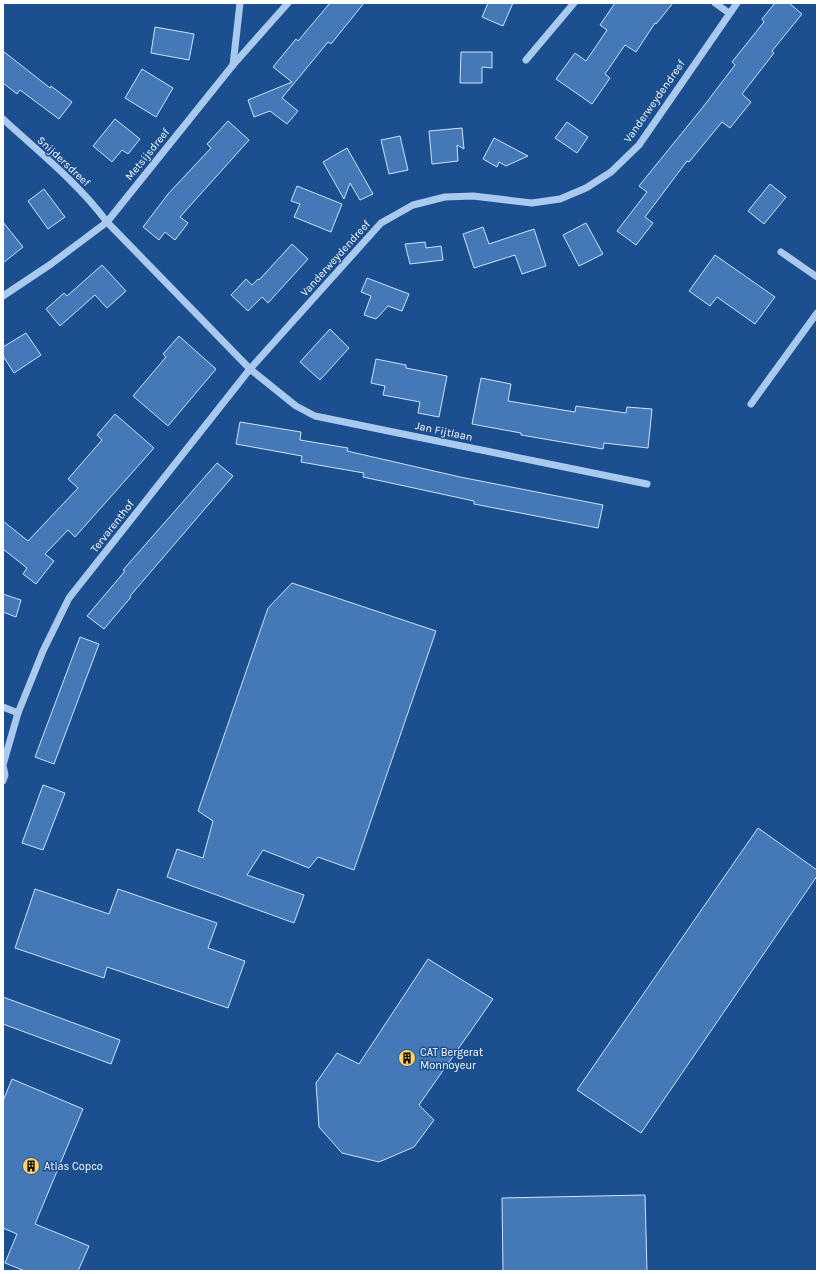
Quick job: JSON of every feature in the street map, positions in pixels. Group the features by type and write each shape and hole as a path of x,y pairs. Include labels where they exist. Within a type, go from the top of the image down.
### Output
{"street":[{"path":"233,65 240,3"},
{"name":"Metsijsdreef","path":"3,296 51,264 107,222 233,65 288,3"},
{"path":"526,60 574,3"},
{"path":"715,3 729,13"},
{"name":"Vanderweydendreef","path":"250,369 381,223 413,205 445,197 473,196 532,203 560,199 586,188 612,172 639,145 736,3"},
{"name":"Snijdersdreef","path":"3,119 76,185 107,222"},
{"path":"107,222 250,369"},
{"path":"782,252 817,277"},
{"path":"751,404 817,313"},
{"name":"Jan Fijtlaan","path":"250,369 296,406 315,416 647,484"},
{"name":"Tervarenthof","path":"3,781 5,775 3,765 18,713 43,651 69,598 250,369"},
{"path":"3,707 18,713"}],"building":[{"path":"330,3 364,3 331,44 328,42 282,98 298,111 287,124 270,111 254,117 248,100 292,82 273,67 296,39 298,41"},
{"path":"488,3 513,3 503,26 482,17"},
{"path":"615,3 673,3 656,24 655,23 636,52 625,45 605,74 610,78 592,104 556,79 575,53 586,61 607,30 600,25"},
{"path":"775,3 789,3 802,14 772,51 774,53 742,94 751,102 730,128 722,122 689,162 687,161 645,217 653,223 636,245 617,231 647,192 639,186 735,65 732,62 764,22 762,19"},
{"path":"155,27 194,34 189,60 151,53"},
{"path":"3,51 50,88 51,86 72,102 59,119 20,90 17,94 3,83"},
{"path":"461,52 492,52 492,68 482,67 482,83 460,83"},
{"path":"142,69 173,88 156,117 125,98"},
{"path":"115,119 140,139 128,154 122,150 112,162 93,146"},
{"path":"228,121 249,140 180,217 188,223 175,240 165,232 159,240 143,227 168,194 211,148 207,144"},
{"path":"567,122 588,137 577,153 555,138"},
{"path":"462,128 464,149 457,145 458,161 432,164 429,131"},
{"path":"400,136 408,170 389,174 381,140"},
{"path":"494,138 528,156 506,166 499,162 497,167 483,159"},
{"path":"347,148 373,194 360,200 350,183 344,199 323,162"},
{"path":"770,184 786,197 764,224 748,211"},
{"path":"297,186 342,204 331,232 294,217 300,204 291,201"},
{"path":"44,189 65,217 48,229 28,201"},
{"path":"3,222 23,247 3,263"},
{"path":"586,223 603,254 579,266 563,235"},
{"path":"483,227 489,244 534,229 546,266 522,274 515,255 474,268 463,234"},
{"path":"425,242 426,248 441,246 443,260 410,264 405,244"},
{"path":"292,244 308,259 268,303 262,297 248,311 231,295 246,279 252,285 258,279 259,280"},
{"path":"715,255 775,297 755,324 717,297 710,306 689,291"},
{"path":"102,265 126,291 107,308 95,295 60,326 46,309 64,293 67,296"},
{"path":"367,278 409,294 402,311 388,306 376,319 364,315 371,296 361,292"},
{"path":"330,329 349,348 320,380 300,362"},
{"path":"26,333 41,355 14,373 3,356 3,347"},
{"path":"179,336 216,369 168,426 133,396 166,357 163,354"},
{"path":"376,359 406,365 406,368 447,376 439,417 418,413 420,402 383,395 385,386 371,383"},
{"path":"481,378 511,384 508,401 575,412 576,406 626,413 627,407 652,409 648,448 604,443 603,449 521,435 521,433 472,424"},
{"path":"115,414 154,448 75,537 68,530 45,554 54,561 36,584 23,574 27,568 3,549 3,521 28,541 78,488 68,479 102,440 97,435"},
{"path":"240,422 301,432 300,440 348,448 347,451 460,477 603,505 598,528 474,504 474,501 363,477 364,473 301,462 302,456 236,444"},
{"path":"217,463 233,476 130,596 131,597 104,629 87,616 125,571 123,570"},
{"path":"292,583 436,631 354,870 318,857 309,868 263,850 247,875 304,895 294,923 167,877 177,849 203,858 213,821 198,811 268,608"},
{"path":"3,594 21,600 16,617 3,612"},
{"path":"80,637 99,644 54,764 35,757"},
{"path":"43,785 65,793 43,850 22,843"},
{"path":"758,828 817,870 817,876 641,1133 577,1090"},
{"path":"35,889 109,914 118,889 217,923 208,948 245,961 228,1008 107,967 104,978 15,948"},
{"name":"CAT Bergerat Monnoyeur","path":"428,959 493,999 419,1105 434,1120 414,1147 379,1162 342,1153 319,1127 316,1083 337,1053 359,1064"},
{"path":"3,997 120,1040 111,1064 3,1024"},
{"name":"Atlas Copco","path":"12,1079 83,1109 35,1224 89,1246 78,1271 25,1271 5,1263 17,1234 3,1228 3,1101"},
{"path":"645,1195 647,1271 503,1271 502,1198"}],"place":[{"name":"CAT Bergerat Monnoyeur","path":"407,1058"},
{"name":"Atlas Copco","path":"31,1166"}]}
